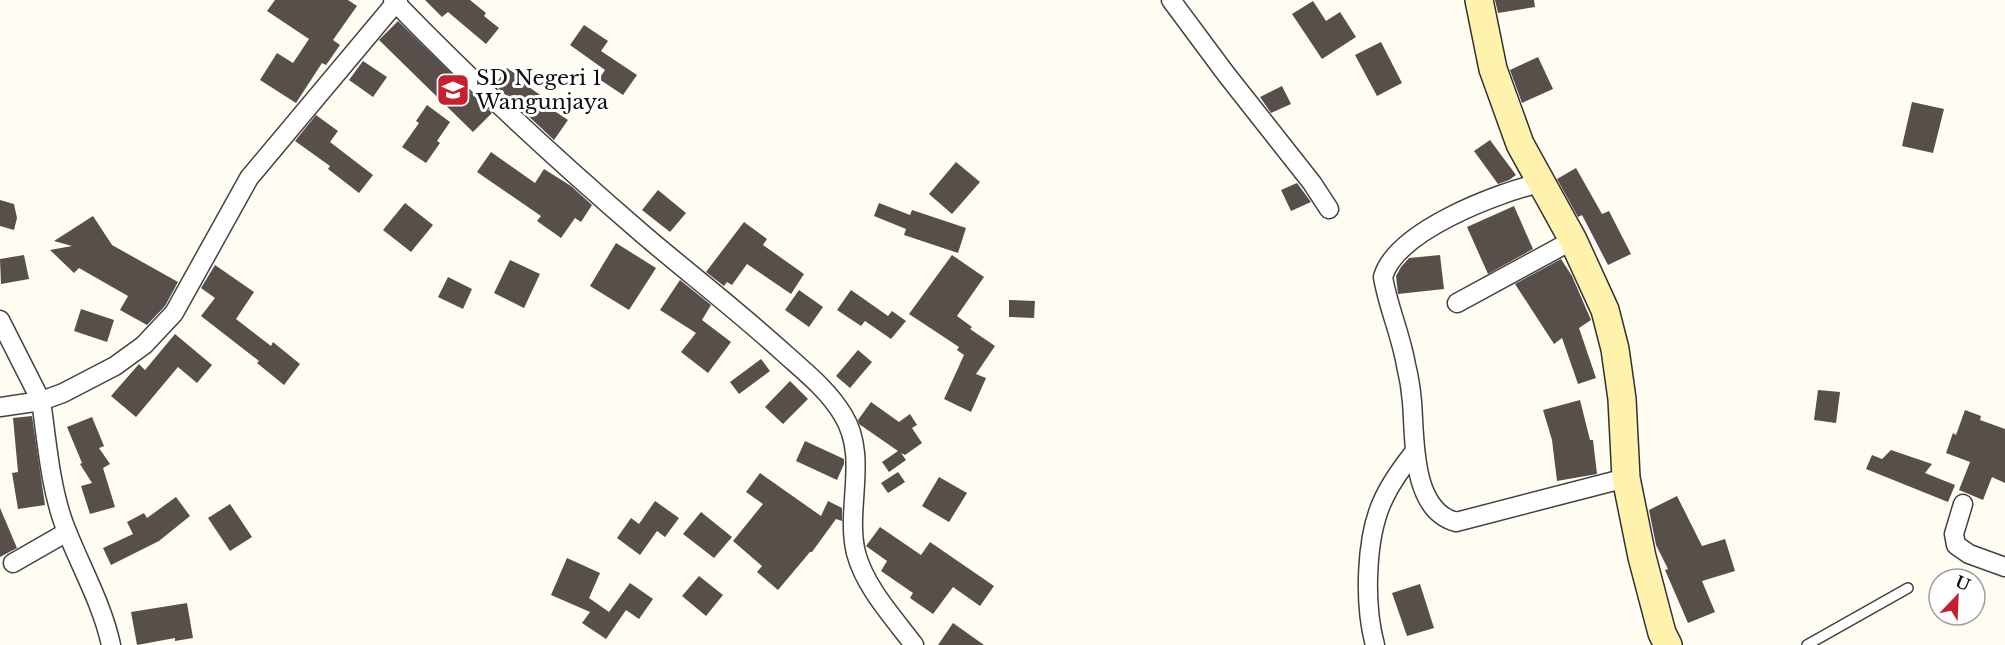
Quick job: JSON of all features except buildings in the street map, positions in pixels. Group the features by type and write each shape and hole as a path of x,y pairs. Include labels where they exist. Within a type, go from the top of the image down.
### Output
{"main road":[{"path":"1479,0 1492,69 1520,144 1573,240 1605,310 1615,350 1622,399 1626,478 1642,557 1662,633 1668,645"}],"street":[{"path":"1171,0 1312,183 1329,209"},
{"path":"0,407 41,401 63,393 115,366 144,345 174,313 249,178 396,1 537,140 646,237 733,307 824,388 844,416 854,441 856,553 870,585 914,645"},
{"path":"1540,183 1466,209 1431,227 1395,254 1386,267 1383,277 1385,291 1399,332 1410,391 1415,452 1426,495 1437,513 1456,522 1626,478"},
{"path":"1457,303 1573,240"},
{"path":"0,320 41,401 58,504 67,532 107,626 111,645"},
{"path":"1375,645 1371,630 1368,594 1368,563 1374,531 1383,500 1399,472 1415,452"},
{"path":"1963,504 1954,534 1956,545 1969,554 2005,567"},
{"path":"13,563 67,532"}],"lane":[{"path":"1807,645 1908,588"}],"place":[{"name":"SD Negeri 1 Wangunjaya","path":"453,90"}]}
